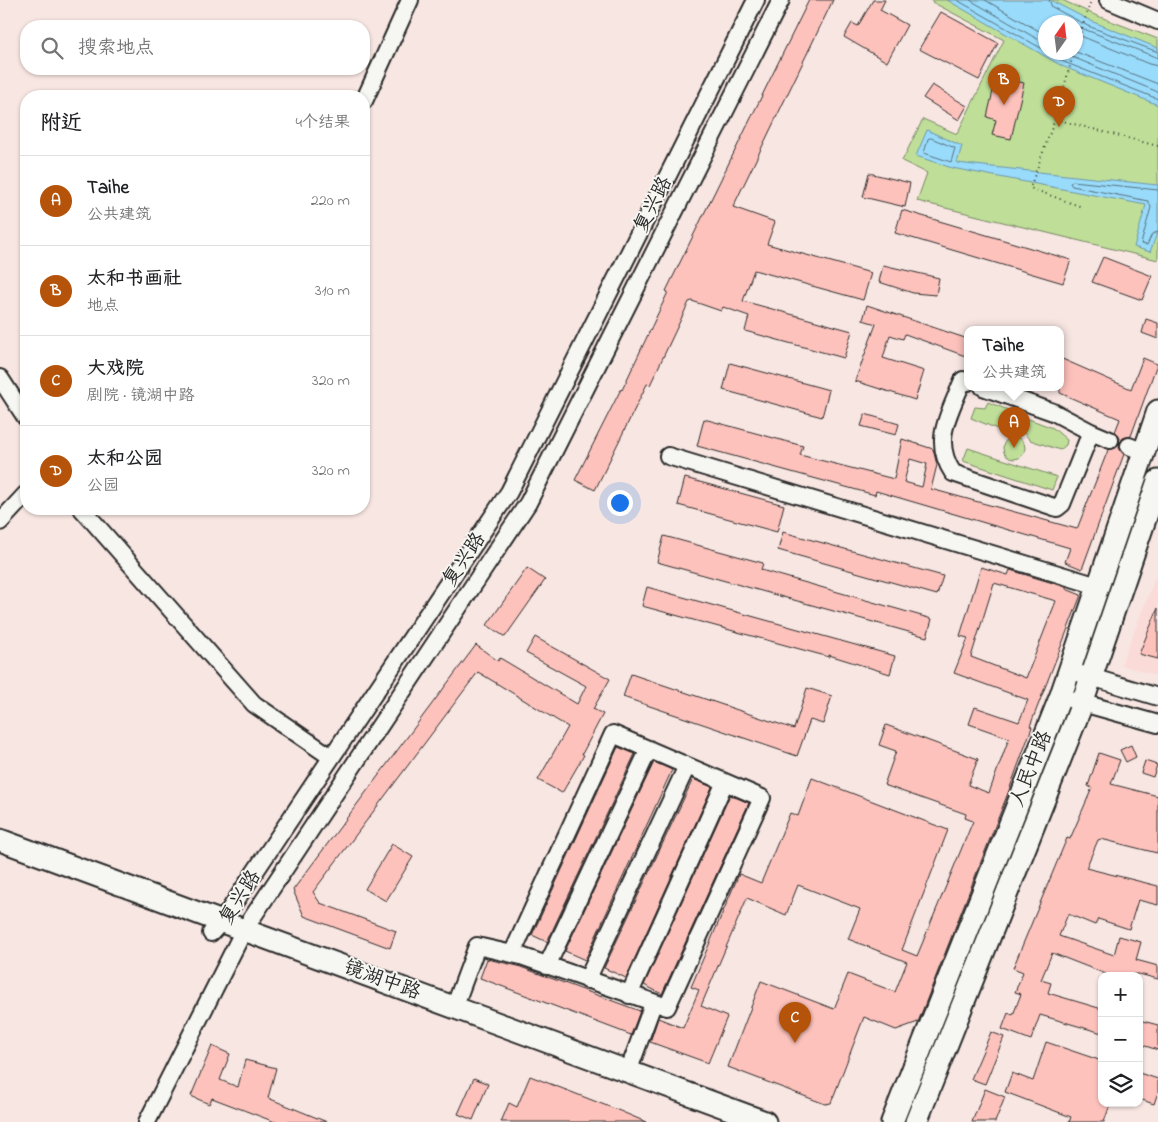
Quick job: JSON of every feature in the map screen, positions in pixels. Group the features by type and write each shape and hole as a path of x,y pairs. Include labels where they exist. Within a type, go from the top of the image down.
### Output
{"main road":[{"name":"人民中路","path":"892,1122 1061,696 1098,586 1137,449 1158,411"},
{"name":"人民中路","path":"916,1122 1082,704 1158,481"},
{"name":"镜湖中路","path":"0,840 241,937 722,1122"},
{"name":"镜湖中路","path":"0,855 217,927"},
{"name":"镜湖中路","path":"241,937 454,1008 765,1122"}],"street":[{"path":"369,90 410,0"},
{"name":"复兴路","path":"217,927 509,492 756,0"},
{"name":"复兴路","path":"147,1122 241,937 528,503 781,0"},
{"path":"1108,0 1158,21"},
{"path":"0,378 20,409"},
{"path":"964,381 962,380 941,439 946,462 954,473 1057,508 1062,504 1091,432"},
{"path":"994,391 1053,412 1110,440"},
{"path":"668,456 1098,586"},
{"path":"0,522 20,500"},
{"path":"87,515 254,704 331,757"},
{"path":"1070,670 1158,697"},
{"path":"1061,696 1082,704 1158,724"},
{"path":"454,1008 477,946 512,954 653,1004 667,1007 762,798 613,734 512,954"},
{"path":"547,966 649,749"},
{"path":"587,980 687,766"},
{"path":"629,995 725,782"},
{"path":"628,1072 653,1004"}],"path":[{"path":"1083,25 1091,0"},
{"path":"1072,60 1055,119 1030,188 1082,207"},
{"path":"1055,119 1158,146"}],"shaded area":[{"path":"1158,571 1158,676 1121,665"}],"green space":[{"path":"933,0 1062,0 1158,39 1158,260 917,201 927,173 902,161 923,119 957,134 1004,40 932,2"},
{"path":"988,402 1021,415 1017,430 1007,433 971,418 975,407 985,408"},
{"path":"1026,418 1053,428 1067,440 1066,445 1060,450 1030,440 1021,430"},
{"path":"1014,437 1022,440 1025,448 1022,456 1014,459 1006,456 1003,448 1006,440"},
{"path":"968,448 1057,477 1052,490 963,461"}],"water":[{"path":"947,0 1050,0 1079,15 1038,15 1038,52"},
{"path":"1083,17 1158,48 1158,105 1052,60 1083,60"},
{"path":"927,130 962,146 957,163 1157,185 1158,183 1158,231 1150,252 1134,247 1146,205 952,168 916,156"}],"building":[{"path":"809,0 833,0 733,207 775,222 767,244 871,273 863,300 754,270 743,301 852,331 844,358 745,331 749,316 723,307 721,311 692,301 689,302 650,385 647,384 595,490 575,480 622,390 668,292 666,291"},
{"path":"873,0 885,0 880,10 907,25 887,62 844,37 852,23 858,26"},
{"path":"941,12 998,43 979,80 919,49"},
{"path":"1006,79 1024,83 1011,139 992,135 996,120 987,117 993,91 1002,93"},
{"path":"932,85 967,106 959,120 923,98"},
{"path":"869,173 910,183 905,207 863,197"},
{"path":"902,210 1071,260 1063,283 895,233"},
{"path":"1103,257 1152,276 1142,300 1092,282"},
{"path":"883,265 939,278 936,295 913,293 879,282"},
{"path":"867,305 964,338 964,356 905,334 903,339 890,335 883,358 924,371 915,400 855,381 876,324 863,320"},
{"path":"1146,319 1158,323 1158,339 1142,333"},
{"path":"1143,358 1157,364 1131,436 1123,438 1120,443 1119,448 1124,454 1082,569 1065,562 1070,548 876,491 875,495 697,446 704,419 803,446 800,455 894,479 902,439 933,449 937,465 931,489 1077,529 1108,450 1116,448 1119,443 1120,438 1115,432 1120,419 1060,393 1060,391 1064,391 1064,360 1131,389","holes":["910,459 927,464 922,487 904,482"]},
{"path":"730,363 829,390 822,417 723,390"},
{"path":"865,414 899,424 896,435 861,426"},
{"path":"685,478 784,505 777,532 678,505"},
{"path":"783,532 943,576 937,595 778,550"},
{"path":"664,536 763,563 761,570 932,619 927,637 657,562"},
{"path":"981,567 1008,575 1010,570 1066,587 1066,589 1081,595 1030,726 1032,727 1008,793 918,1022 896,1030 864,1017 831,1103 825,1104 728,1067 761,981 834,1009 848,974 895,992 907,962 848,939 860,909 798,885 786,915 747,898 701,1006 727,1017 708,1063 650,1042 658,1018 683,1028 699,990 691,987 739,874 761,883 790,813 798,816 812,778 948,830 902,950 917,956 973,821 965,818 966,814 884,785 896,751 879,745 886,725 978,759 968,785 989,793 1009,738 969,724 975,707 1019,722 1028,700 954,673 968,638 960,636","holes":["994,583 1056,601 1026,678 971,657"]},
{"path":"527,568 545,580 505,637 487,625"},
{"path":"647,587 895,656 890,674 829,655 829,657 642,606"},
{"path":"1158,608 1158,659 1139,654"},
{"path":"535,637 610,679 593,709 603,714 582,754 584,755 562,793 538,780 568,727 478,672 313,892 320,903 396,931 390,948 304,916 293,890 476,645 498,661 500,658 577,704 586,686 526,653"},
{"path":"631,674 794,729 807,688 832,696 823,724 810,720 797,756 623,697"},
{"path":"1131,745 1136,757 1126,762 1120,750"},
{"path":"618,747 635,754 547,942 532,935"},
{"path":"1099,753 1120,760 1111,784 1158,796 1157,853 1101,839 1098,840 1086,868 1158,886 1158,905 1138,900 1129,929 1098,919 1095,925 1068,914 1059,936 1114,955 1119,936 1141,942 1136,960 1158,966 1158,979 1143,975 1143,972 1101,972 1052,953 1041,980 1051,983 1048,993 1098,1008 1098,1032 1040,1015 1031,1040 1002,1029 1008,1013 1013,1015 1021,994 1015,992 1023,972 1013,968 1067,838 1070,839 1092,788 1088,786"},
{"path":"1145,761 1157,765 1153,777 1141,773"},
{"path":"654,762 672,770 585,960 565,951"},
{"path":"693,779 712,787 626,978 604,968"},
{"path":"730,795 749,803 662,994 644,985"},
{"path":"392,844 413,857 386,901 365,889"},
{"path":"487,959 518,966 640,1011 631,1035 480,978"},
{"path":"1143,1021 1158,1025 1158,1050 1143,1045"},
{"path":"991,1032 1004,1037 985,1084 971,1079"},
{"path":"1046,1042 1098,1060 1098,1107 1109,1107 1104,1122 1069,1122 1071,1117 1005,1092 1012,1073 1033,1081"},
{"path":"212,1046 230,1054 220,1080 238,1087 245,1060 276,1068 268,1098 327,1122 275,1122 212,1098 209,1104 191,1096"},
{"path":"1143,1074 1158,1079 1158,1092 1154,1104 1143,1100"},
{"path":"530,1076 646,1122 501,1122 509,1103 517,1107"},
{"path":"474,1078 488,1084 473,1120 458,1114"},
{"path":"985,1089 1005,1097 995,1122 972,1122"}],"place":[{"name":"太和书画社","path":"1004,105"},
{"name":"太和公园","path":"1059,127"},
{"name":"Taihe","path":"1014,448"},
{"name":"大戏院","path":"795,1043"}]}
